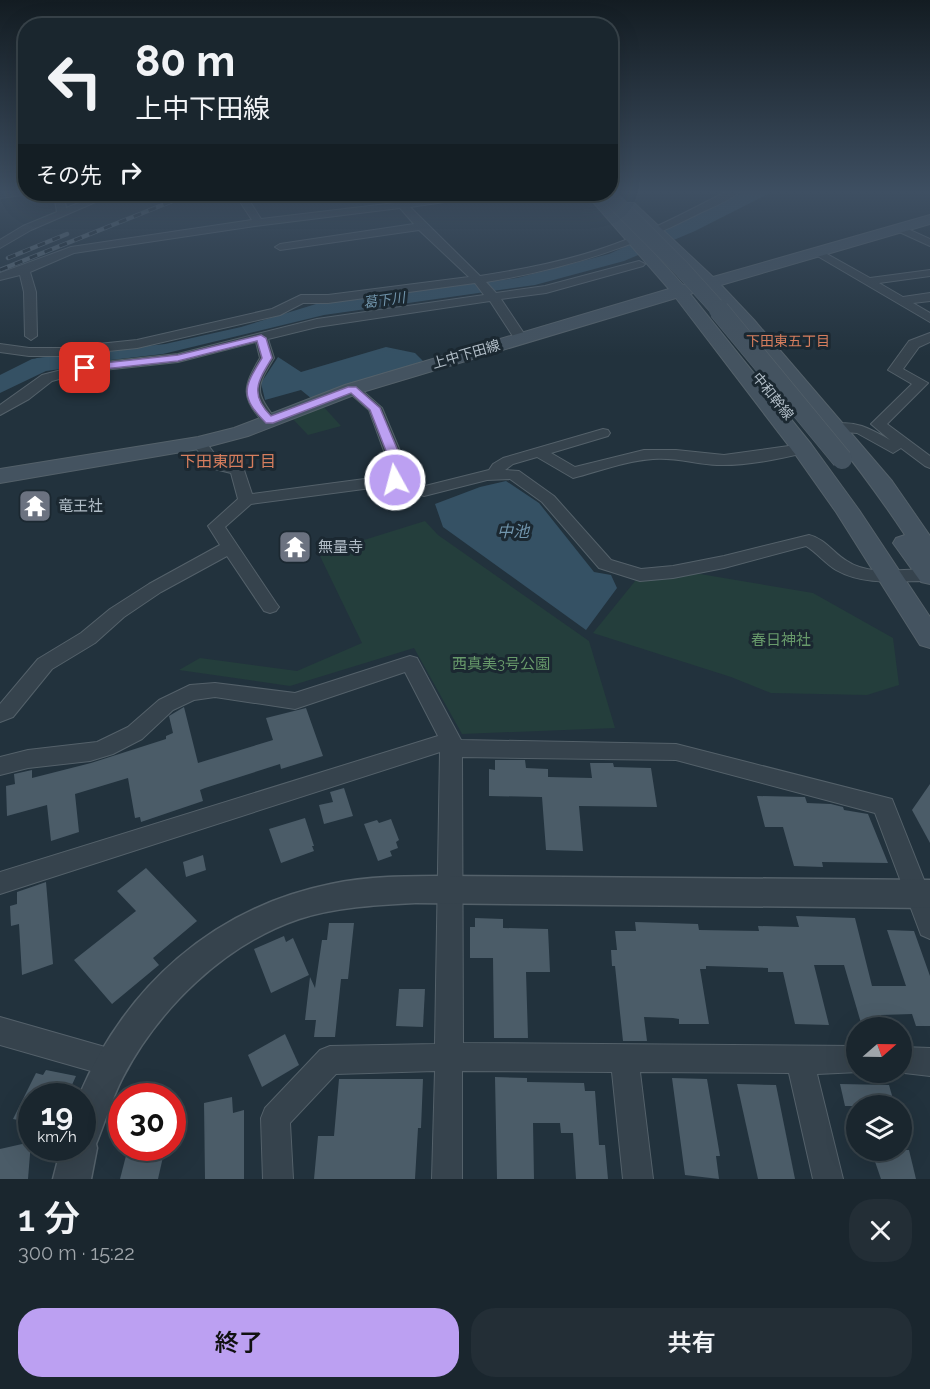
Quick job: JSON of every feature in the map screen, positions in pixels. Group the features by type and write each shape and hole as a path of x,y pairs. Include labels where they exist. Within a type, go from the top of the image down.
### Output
{"main road":[{"path":"637,246 645,262 680,292 803,449 847,510 916,575 930,638"},
{"name":"中和幹線","path":"645,246 834,460"},
{"name":"中和幹線","path":"659,246 735,328 834,460 916,575 930,614"},
{"path":"671,246 710,284 837,428 884,486 930,554"},
{"name":"上中下田線","path":"0,476 199,443 241,432 352,389 838,246"}],"street":[{"path":"0,277 24,270 71,250 98,246"},
{"path":"280,247 287,246"},
{"path":"442,246 494,298 521,338"},
{"path":"0,348 29,352 60,352 137,344 176,337 276,312 301,299 328,299 476,278 567,262 618,246"},
{"path":"818,252 927,314"},
{"path":"0,411 47,378 85,368 178,358 317,323 546,289 645,262"},
{"path":"24,270 30,292 31,336"},
{"path":"870,281 930,273"},
{"path":"902,301 930,297"},
{"path":"261,338 267,358 252,382 253,396 262,413 270,420"},
{"path":"927,340 914,344 895,370 921,383 878,424 929,461"},
{"path":"352,389 375,408 392,451 395,480"},
{"path":"837,428 860,429 912,459 921,462 929,461"},
{"path":"496,475 498,466 603,432"},
{"path":"199,443 216,465 238,470 246,500"},
{"path":"539,452 573,473 613,459 638,455 671,454 723,460 770,456 803,449"},
{"path":"270,607 216,526 246,500 395,480 424,491 496,475 513,474 548,499 605,564 640,575 673,572 713,564 808,540 826,551 840,565 862,575 916,575"},
{"path":"0,714 6,711 45,664 88,638 117,613 156,588 229,547"},
{"path":"0,766 28,759 90,753 105,748 135,733 166,705 190,693 215,690 295,701 410,663 451,744 452,891 447,1179"},
{"path":"0,883 451,744 676,752 884,806 924,894 930,927"},
{"path":"96,1101 112,1063 151,1008 176,981 224,941 256,923 329,897 362,892 452,891 924,894"},
{"path":"0,1031 112,1063"},
{"path":"278,1179 275,1118 330,1060 449,1058 846,1060"},
{"path":"625,1059 638,1179"},
{"path":"800,1059 828,1179"},
{"path":"912,1061 930,1062"},
{"path":"72,1179 76,1161"}],"green space":[{"path":"322,405 341,426 308,435 291,417"},
{"name":"西真美3号公園","path":"425,521 438,535 589,641 615,728 462,734 414,648 290,686 179,670 200,658 297,671 362,643 319,554"},
{"name":"春日神社","path":"700,574 813,593 893,638 899,685 867,695 771,693 731,677 593,633 640,575"}],"water":[{"path":"626,246 659,246 624,261 535,285 324,315 163,354 50,367 34,371 24,365 37,358 165,344 241,327 316,304 517,278 609,254"},
{"path":"386,347 415,353 423,361 312,399 301,390 265,400 261,383 278,357 301,372"},
{"name":"中池","path":"506,481 539,503 594,572 611,575 617,588 586,630 443,527 435,504 480,487"}],"building":[{"path":"184,707 198,763 273,740 266,718 306,708 323,756 281,769 280,764 205,788 200,790 203,801 141,822 140,817 135,818 128,778 75,794 79,832 51,841 47,805 7,816 6,786 15,784 14,774 32,770 32,778 91,763 166,739 166,736 173,733 169,716"},
{"path":"495,760 525,760 526,768 548,769 548,777 592,778 590,763 613,763 614,767 651,768 657,807 579,806 583,851 546,850 542,797 489,796 489,769 495,770"},
{"path":"930,784 930,843 912,810"},
{"path":"344,788 353,816 324,824 319,805 333,802 330,792"},
{"path":"757,796 805,797 807,803 831,804 843,807 844,810 868,814 888,863 822,862 823,867 794,866 783,827 765,827"},
{"path":"305,818 314,851 281,863 269,829"},
{"path":"391,819 399,840 396,842 398,848 390,851 392,856 378,861 364,824"},
{"path":"203,855 206,870 186,877 183,862"},
{"path":"146,868 197,921 153,958 159,965 112,1004 74,960 136,911 117,891"},
{"path":"46,882 53,964 22,975 19,924 11,926 10,906 17,904 17,892"},
{"path":"796,916 855,918 872,986 906,986 887,930 914,931 930,976 930,1026 916,1026 912,1014 859,1017 844,965 814,965 829,1025 795,1024 783,972 768,972 768,968 706,966 706,969 700,969 709,1024 679,1024 679,1019 644,1017 647,1041 623,1041 615,966 612,966 611,950 617,950 615,931 636,931 635,922 698,924 699,930 759,931 758,926 799,927"},
{"path":"475,918 503,919 503,928 548,929 550,972 526,972 528,1038 494,1038 493,958 470,958 470,927 475,927"},
{"path":"329,923 354,923 348,979 341,979 335,1037 314,1037 316,1020 305,1020 310,977 315,988 322,940 327,940"},
{"path":"284,936 286,942 293,938 309,975 271,993 254,949"},
{"path":"399,989 425,989 423,1027 396,1026"},
{"path":"285,1034 299,1065 262,1087 248,1055"},
{"path":"46,1070 76,1076 73,1083 31,1083 36,1073 43,1075"},
{"path":"495,1077 527,1078 527,1082 584,1083 585,1091 595,1091 599,1145 605,1145 608,1179 576,1179 573,1133 561,1133 560,1123 533,1123 534,1179 497,1179"},
{"path":"672,1078 707,1079 720,1156 716,1156 719,1179 685,1175"},
{"path":"339,1079 423,1079 421,1128 418,1128 415,1179 314,1179 318,1136 334,1136"},
{"path":"737,1084 776,1085 795,1179 758,1179"},
{"path":"840,1084 889,1085 892,1095 846,1095 845,1106"},
{"path":"232,1097 233,1113 244,1110 244,1179 205,1179 204,1103"},
{"path":"18,1109 18,1120 13,1119"},
{"path":"18,1145 18,1161 29,1161 28,1179 0,1179 0,1149"},
{"path":"125,1161 162,1161 158,1179 120,1179"},
{"path":"875,1161 912,1161 916,1179 881,1179"}],"waterway":[{"name":"葛下川","path":"0,385 41,364 74,361"}],"railway":[{"path":"8,258 37,246"},
{"path":"0,270 60,246"}],"place":[{"name":"竜王社","path":"35,506"},
{"name":"無量寺","path":"295,547"}],"district":[{"name":"下田東五丁目","path":"788,341"},
{"name":"下田東四丁目","path":"228,461"}],"route":[{"path":"85,368 178,358 261,338 267,358 252,382 253,396 262,413 270,420 352,389 375,408 392,451 395,480"}]}
